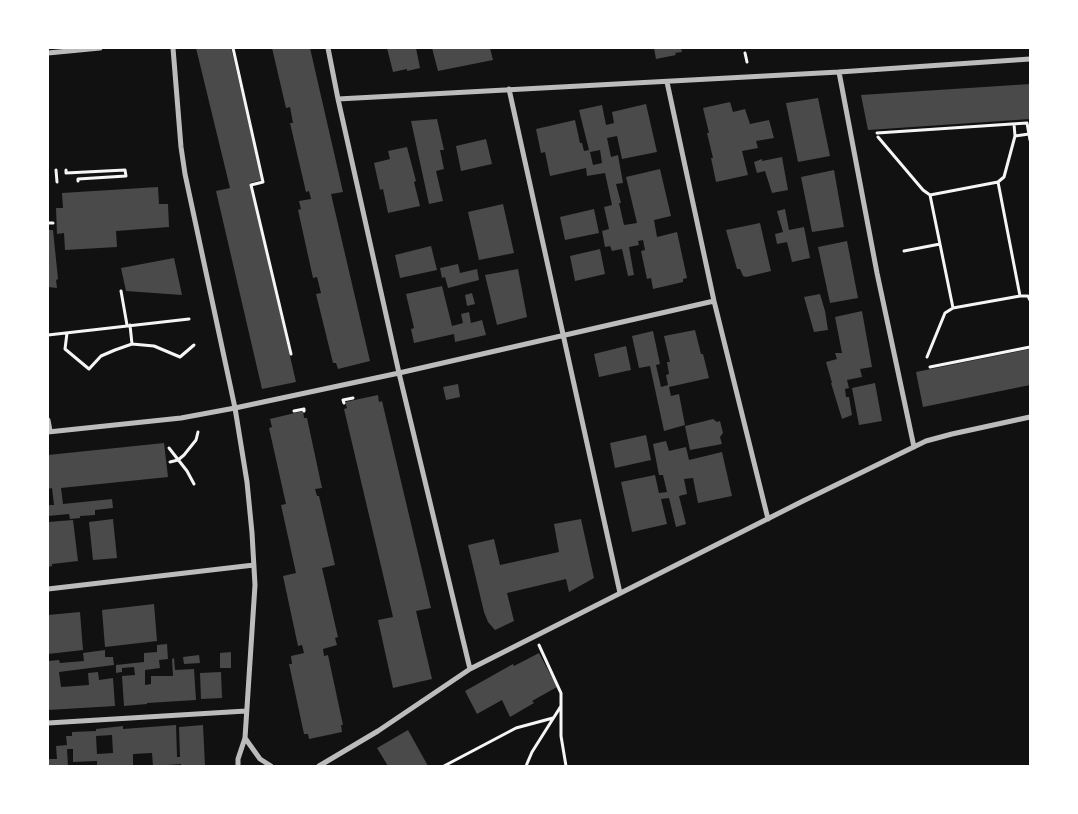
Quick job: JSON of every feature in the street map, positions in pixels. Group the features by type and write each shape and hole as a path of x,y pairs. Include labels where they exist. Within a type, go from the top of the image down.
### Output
{"street":[{"path":"48,53 100,48"},
{"path":"173,48 181,147 187,187 235,408 247,482 255,585 245,738 238,759 238,766"},
{"path":"328,48 399,372 470,669"},
{"path":"338,99 667,82 1030,59"},
{"path":"839,72 877,274 914,447"},
{"path":"667,82 714,301 768,519"},
{"path":"509,90 620,593"},
{"path":"48,420 49,432 180,418 235,408 714,301"},
{"path":"319,766 378,731 470,669 926,441 1030,417"},
{"path":"48,589 254,565"},
{"path":"48,724 246,711"},
{"path":"245,738 260,759 270,766"}],"path":[{"path":"232,48 263,182 251,184 291,354"},
{"path":"744,53 747,62"},
{"path":"1014,124 1015,136 1004,177 998,182 930,195 922,190 878,135 1014,124 1027,123 1030,140"},
{"path":"1015,136 1029,134"},
{"path":"56,170 57,182"},
{"path":"66,170 66,173 125,170 126,176 78,179 78,181"},
{"path":"998,182 1020,296"},
{"path":"930,195 953,308"},
{"path":"48,223 53,222"},
{"path":"904,251 940,244"},
{"path":"121,291 132,344"},
{"path":"927,357 945,313 953,308 1020,296 1028,296 1030,300"},
{"path":"48,335 189,318"},
{"path":"67,333 65,349 89,368 101,356 132,344 154,346 180,357 194,345"},
{"path":"930,367 1030,347"},
{"path":"344,403 344,400 353,398"},
{"path":"294,412 304,409 304,412"},
{"path":"170,462 178,460 184,455 196,440 198,432"},
{"path":"168,448 194,484"},
{"path":"535,636 561,693 561,736 566,766"},
{"path":"526,766 532,752 561,705"},
{"path":"444,766 516,728 553,718"}],"building":[{"path":"196,48 231,48 262,180 250,183 296,382 262,389 216,191 230,188"},
{"path":"272,48 310,48 343,192 331,194 370,361 338,369 336,363 333,363 316,294 321,293 317,277 313,278 298,210 301,209 299,201 311,199 309,191 306,192 290,123 293,123 290,107 286,108"},
{"path":"387,48 416,48 420,68 393,72"},
{"path":"432,48 490,48 493,60 438,71"},
{"path":"654,48 681,48 682,52 656,59"},
{"path":"1030,84 1030,119 868,130 861,95"},
{"path":"818,98 830,156 798,162 786,103"},
{"path":"730,102 733,112 745,109 750,124 769,120 774,138 756,141 758,148 742,151 748,175 716,182 707,133 709,133 703,108"},
{"path":"646,104 657,152 622,159 617,136 607,138 611,157 618,155 623,183 616,184 621,203 619,203 624,225 637,223 626,177 660,169 671,216 654,220 657,237 677,232 687,278 683,279 683,282 653,289 651,278 647,279 641,251 645,250 643,240 638,241 639,245 629,247 634,275 628,276 622,249 612,251 610,246 605,247 602,231 609,229 604,207 612,205 605,173 587,176 586,168 550,176 545,152 541,153 536,129 575,120 580,143 582,143 584,151 589,150 579,110 602,105 606,125 614,123 612,112","holes":["600,150 602,163 593,165 590,152"]},
{"path":"437,119 444,150 440,150 444,169 436,171 443,201 429,204 411,121"},
{"path":"486,139 492,164 461,171 456,146"},
{"path":"407,147 420,206 388,213 383,189 380,190 374,163 390,159 388,151"},
{"path":"782,157 788,190 772,193 765,171 757,173 754,162 762,159 762,161"},
{"path":"834,170 844,227 812,232 801,177"},
{"path":"158,187 159,204 168,204 169,227 116,231 117,247 65,250 64,233 57,234 56,208 63,208 62,193"},
{"path":"503,204 514,253 479,260 468,212"},
{"path":"594,209 599,233 565,240 560,217"},
{"path":"785,209 789,230 804,227 810,258 792,262 787,242 777,244 775,234 783,232 777,211"},
{"path":"760,223 771,271 746,277 743,276 740,269 737,269 726,230"},
{"path":"48,230 53,230 58,279 56,280 57,288 48,287"},
{"path":"847,241 858,298 830,303 818,247"},
{"path":"431,246 437,270 400,278 395,255"},
{"path":"600,249 605,274 575,281 570,256"},
{"path":"174,258 182,295 126,291 121,268"},
{"path":"458,264 460,273 477,269 479,280 448,288 445,277 442,278 440,268"},
{"path":"518,269 527,317 497,325 485,275"},
{"path":"442,286 452,326 463,323 461,314 469,312 471,323 482,320 486,335 455,342 454,334 414,343 411,329 414,328 406,294"},
{"path":"472,293 475,304 467,306 465,295"},
{"path":"820,294 828,330 814,332 804,297"},
{"path":"862,311 872,367 860,369 862,377 847,380 849,388 845,389 846,397 849,397 852,415 842,419 826,362 837,359 835,353 842,353 835,317"},
{"path":"695,330 709,378 669,387 671,396 679,394 685,425 664,431 650,366 639,368 632,336 653,331 660,364 656,365 661,387 668,385 666,375 669,374 667,362 670,362 664,336"},
{"path":"626,346 631,370 599,377 594,354"},
{"path":"1030,349 1030,385 923,407 916,372"},
{"path":"875,383 882,421 859,425 852,388"},
{"path":"458,384 460,397 446,400 443,387"},
{"path":"378,395 379,402 382,401 431,608 416,611 432,679 393,688 378,620 393,617 344,409 347,408 345,402"},
{"path":"303,411 304,418 307,418 322,488 315,489 317,496 319,496 335,565 322,568 338,637 335,638 337,645 323,649 324,656 328,655 343,725 341,725 342,732 309,739 308,734 304,734 289,664 292,664 291,656 304,653 302,645 298,646 283,576 296,573 281,505 286,504 269,428 272,427 270,419"},
{"path":"713,419 717,422 720,421 723,433 720,437 722,444 690,450 685,426"},
{"path":"646,435 651,460 615,468 610,443"},
{"path":"666,441 669,451 686,447 689,460 722,452 732,496 698,503 693,478 684,479 687,494 679,496 686,524 676,527 669,498 661,499 667,524 632,532 621,482 655,475 659,493 667,492 663,475 659,475 653,444"},
{"path":"164,443 168,477 61,488 63,504 112,499 113,508 95,510 95,515 80,516 80,518 70,519 69,514 48,516 48,505 54,505 52,488 48,489 48,455"},
{"path":"113,519 117,558 93,560 89,522"},
{"path":"581,519 594,578 569,592 566,579 507,593 514,621 495,630 488,622 484,612 468,545 494,539 500,565 559,552 554,524"},
{"path":"73,520 78,561 52,564 52,566 48,567 48,522"},
{"path":"154,604 157,641 105,647 102,610"},
{"path":"80,612 83,650 48,654 48,615"},
{"path":"167,644 168,659 159,660 160,668 145,670 145,685 151,684 151,676 173,676 172,659 174,658 175,670 194,669 196,700 124,706 122,676 135,675 134,667 122,668 122,672 116,673 116,665 144,662 144,653 157,652 157,645"},
{"path":"105,650 105,657 113,657 114,665 59,672 61,687 89,685 88,673 98,672 99,680 113,678 115,706 48,710 48,661 59,660 60,663 84,661 83,653"},
{"path":"231,652 231,668 220,668 220,653"},
{"path":"539,653 557,687 532,701 534,703 510,717 502,700 477,714 465,691 513,664 514,666"},
{"path":"199,655 200,663 184,664 183,657"},
{"path":"221,672 222,698 201,699 200,673"},
{"path":"176,725 177,757 180,757 179,727 203,725 205,766 181,766 181,764 153,766 152,753 133,754 133,766 97,766 97,761 73,762 73,749 67,749 68,766 48,766 48,759 57,759 56,746 67,745 66,736 72,736 72,732 96,731 96,729 123,726 123,729","holes":["112,735 113,753 97,754 96,736"]},
{"path":"408,730 428,766 388,766 377,748"}]}
